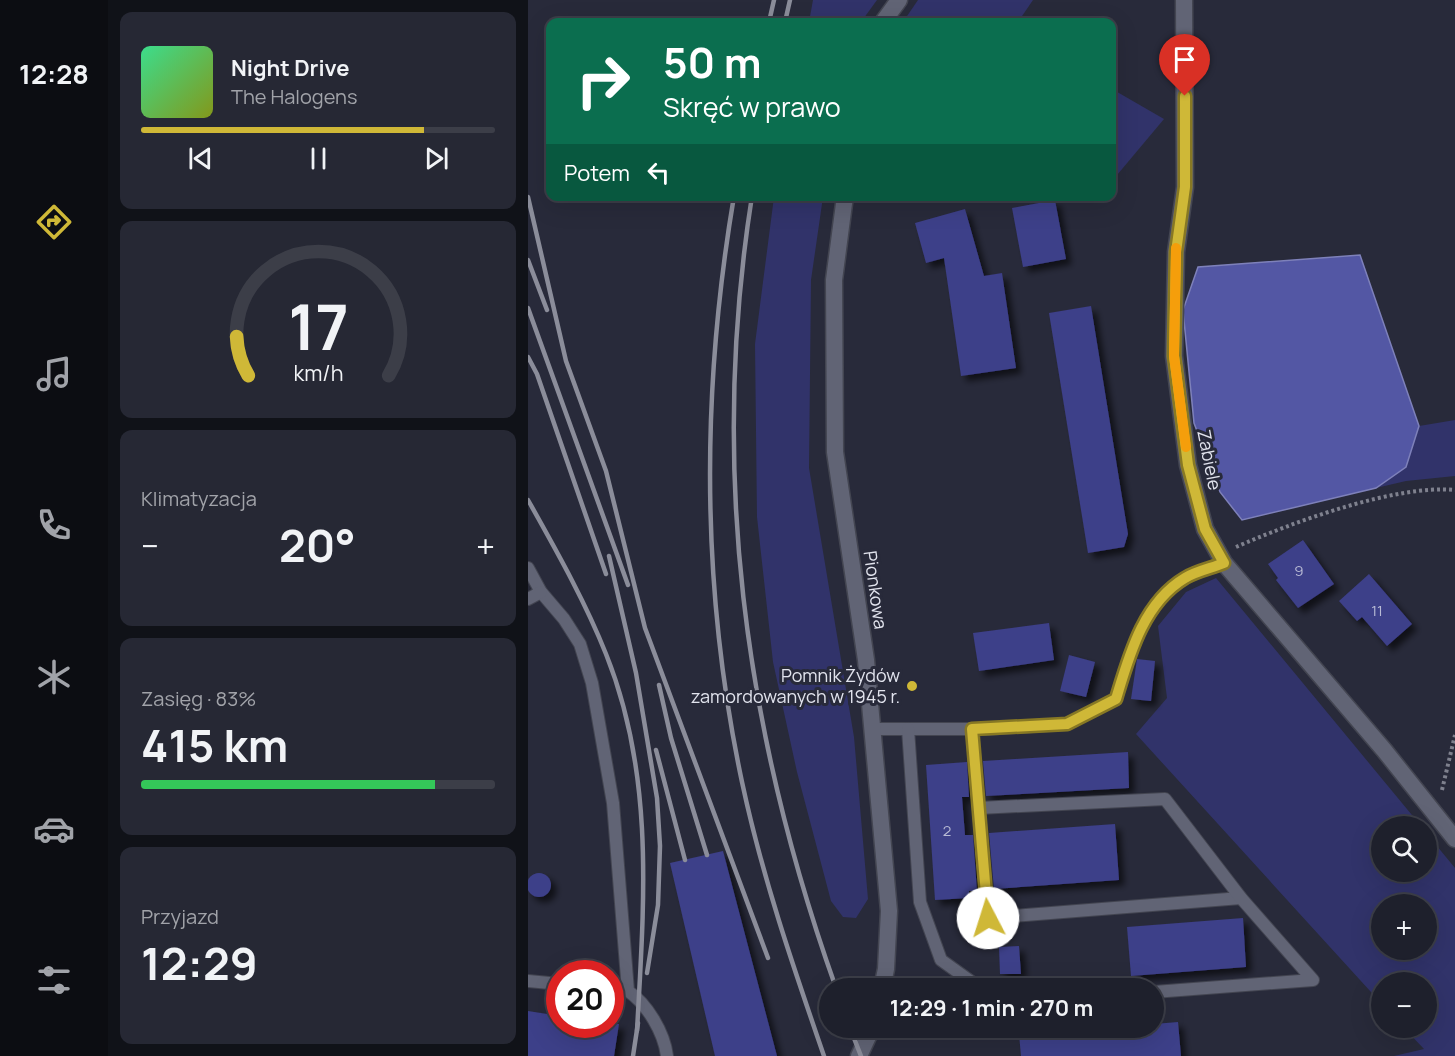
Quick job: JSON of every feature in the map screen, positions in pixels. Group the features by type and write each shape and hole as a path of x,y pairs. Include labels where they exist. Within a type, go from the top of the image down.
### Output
{"street":[{"path":"886,18 899,0"},
{"name":"Zabiele","path":"1184,0 1185,187 1176,252 1174,356 1188,465 1205,529 1224,563 1455,838"},
{"name":"Pionkowa","path":"844,201 834,280 835,452 873,729 889,911 884,978"},
{"path":"859,1056 867,1038"}],"lane":[{"path":"873,729 972,729 1067,724 1116,699 1132,647 1155,606 1185,578 1224,563"},
{"path":"528,568 541,592 564,619 580,644 592,683 614,803 628,990"},
{"path":"528,599 541,592"},
{"path":"908,729 920,902 941,960 966,978"},
{"path":"972,729 988,918 1241,898"},
{"path":"979,808 1165,799 1241,898 1313,980 1164,991"},
{"path":"528,981 546,983"},
{"path":"624,990 639,998 655,1023 667,1056"}],"path":[{"path":"1224,563 1229,550 1328,514 1403,493 1455,490"},
{"path":"1436,815 1455,735"}],"shaded area":[{"path":"813,0 877,0 864,18 810,18"},
{"path":"918,0 1033,0 1021,18 906,18"},
{"path":"1116,91 1164,119 1116,176"},
{"path":"773,201 822,201 811,280 809,468 854,737 868,899 856,918 843,917 831,901 797,772 773,662 757,517 755,344"},
{"path":"1360,255 1419,426 1406,467 1376,488 1242,520 1220,492 1194,423 1183,310 1198,267"},
{"path":"1455,420 1455,476 1406,481 1376,488 1406,467 1419,426"},
{"path":"1216,578 1413,816 1371,816 1371,882 1437,882 1437,846 1455,868 1455,1056 1394,1056 1424,1049 1414,1038 1437,1038 1437,972 1371,972 1371,992 1136,734 1167,698 1158,626 1186,592"}],"building":[{"path":"1055,201 1066,259 1023,267 1012,208"},
{"path":"965,209 984,276 1002,273 1016,368 961,376 944,258 926,263 915,223"},
{"path":"1091,306 1128,534 1124,547 1088,553 1049,313"},
{"path":"1303,540 1334,584 1298,608 1276,580 1278,578 1268,564"},
{"path":"1369,574 1412,624 1387,646 1362,617 1357,621 1339,601"},
{"path":"1049,623 1054,660 979,671 973,633"},
{"path":"1069,655 1095,662 1086,697 1060,691"},
{"path":"1137,659 1155,661 1151,701 1131,699"},
{"path":"1128,752 1129,788 986,796 983,761"},
{"path":"967,762 969,797 962,797 965,835 973,835 977,891 969,891 969,898 935,900 926,765"},
{"path":"1115,824 1119,880 994,889 989,833"},
{"path":"723,851 777,1056 715,1056 670,863"},
{"path":"535,874 543,874 550,881 550,889 543,896 535,896 528,889 528,881"},
{"path":"1243,918 1246,967 1131,976 1127,927"},
{"path":"1019,946 1021,974 1000,974 999,947"},
{"path":"528,1011 546,1014 546,1038 617,1038 614,1056 528,1056"},
{"path":"1178,1022 1181,1056 1021,1056 1019,1038 1164,1038 1164,1023"}],"railway":[{"path":"770,18 774,0"},
{"path":"786,18 790,0"},
{"path":"528,197 566,361 606,471 645,628 768,958"},
{"path":"733,201 723,269 711,416 710,490 719,636 729,709 750,817 779,921 824,1056"},
{"path":"751,201 739,298 734,398 735,498 743,597 758,696 778,794 804,891 833,978"},
{"path":"528,260 547,310"},
{"path":"528,308 628,585"},
{"path":"528,357 537,374 606,574"},
{"path":"528,500 570,576 598,634 622,700 632,746 639,793 643,888 637,1031"},
{"path":"609,556 636,673 657,798 660,846 658,905 647,973"},
{"path":"659,685 671,738 707,855"},
{"path":"656,750 685,860"},
{"path":"633,1056 638,1023"},
{"path":"854,1038 861,1056"}],"slow traffic":[{"path":"1176,248 1174,356 1186,447"}],"place":[{"name":"Pomnik Żydów zamordowanych w 1945 r.","path":"912,686"}],"route":[{"path":"988,918 972,729 1067,724 1116,699 1132,647 1155,606 1185,578 1224,563 1205,529 1188,465 1174,356 1176,252 1185,187 1185,96"}]}
